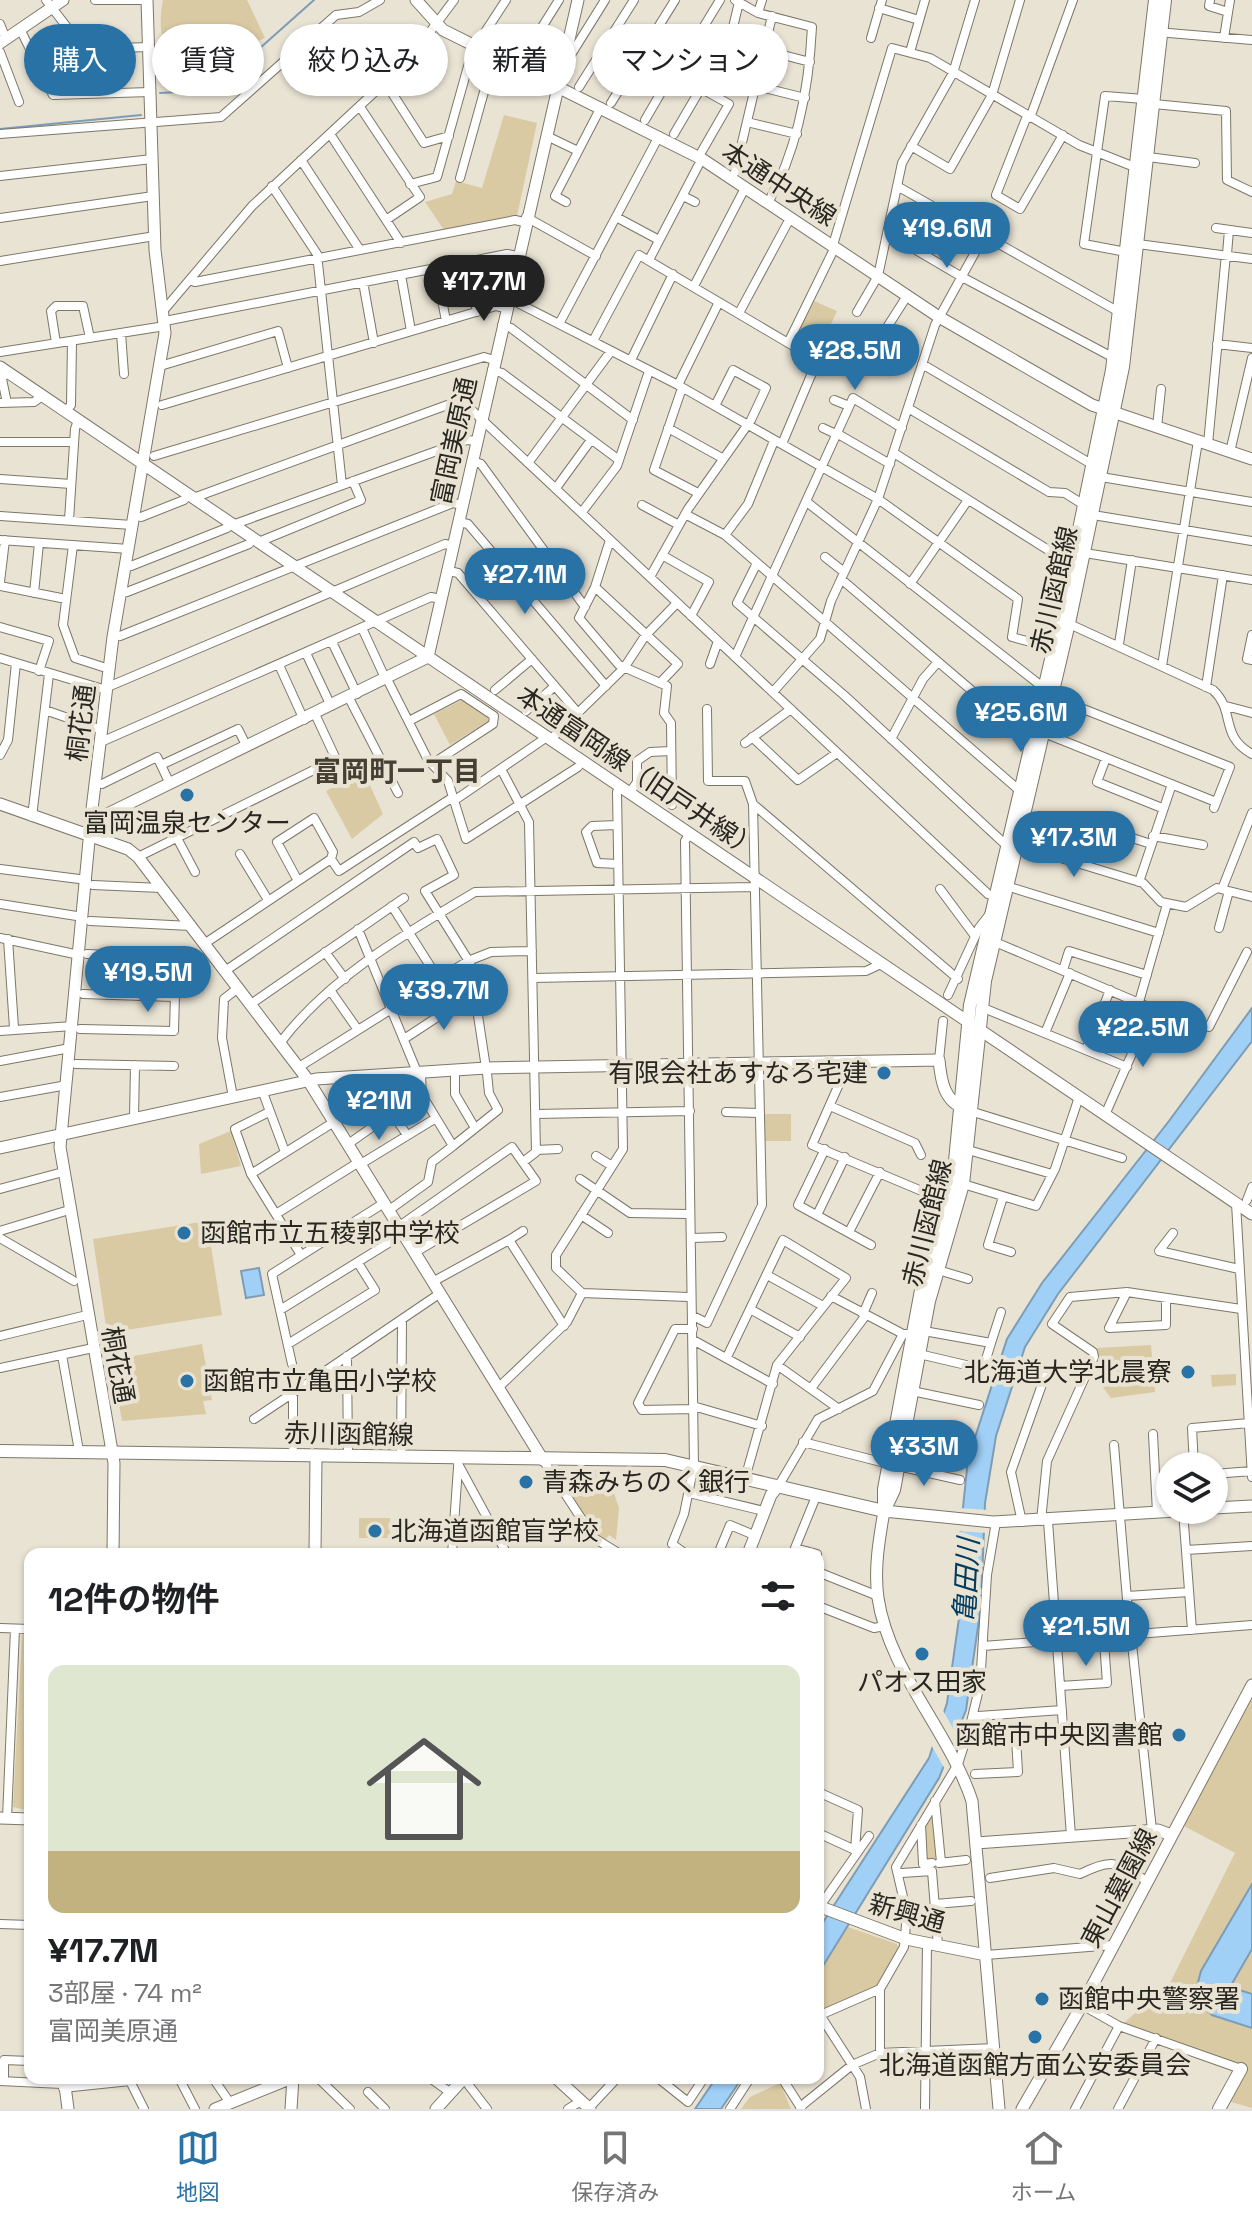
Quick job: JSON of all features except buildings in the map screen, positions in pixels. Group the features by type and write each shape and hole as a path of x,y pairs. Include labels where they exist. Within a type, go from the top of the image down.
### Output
{"main road":[{"name":"赤川函館線","path":"1155,0 1157,32"},
{"name":"赤川函館線","path":"973,1027 995,942 1001,891 1031,741 1049,692 1085,553 1093,465 1126,351 1149,102 1164,0"},
{"name":"赤川函館線","path":"1012,846 1023,822 1044,733 1053,648 1065,622 1072,565 1101,477 1126,252 1143,165"},
{"name":"赤川函館線","path":"894,1465 913,1333 948,1202 965,1109 973,1027 990,913 1001,891"},
{"name":"赤川函館線","path":"0,1451 316,1455 458,1461 665,1460 884,1511 919,1354 913,1333 938,1270 963,1184 968,1150 965,1109"},
{"path":"1219,2109 1241,2069"}],"street":[{"path":"0,24 3,41 49,4 63,0"},
{"path":"95,0 147,0"},
{"name":"桐花通","path":"113,1548 114,1463 69,1210 63,1172 62,1135 70,1048 76,1027 90,882 91,822 107,687 129,549 149,460 165,319 155,236 147,0"},
{"path":"0,134 221,117 336,15 359,12 380,0"},
{"name":"本通中央線","path":"416,0 437,24"},
{"path":"437,24 454,0"},
{"path":"490,24 506,0"},
{"path":"544,24 559,0"},
{"name":"富岡美原通","path":"572,24 578,0"},
{"path":"576,47 605,0"},
{"path":"579,87 632,4 618,0"},
{"path":"660,24 675,0"},
{"path":"720,0 695,41 726,57 737,1 758,13 812,27 805,98 797,134 768,203"},
{"path":"758,13 762,0"},
{"path":"910,52 925,0"},
{"path":"857,312 878,276 902,163 953,73 975,0"},
{"path":"911,146 950,169 992,95 1020,0"},
{"path":"1063,135 1020,209 996,195 1073,0"},
{"path":"1155,0 1164,0"},
{"path":"1210,0 1209,6 1228,12"},
{"path":"1224,38 1230,0"},
{"path":"49,4 65,24"},
{"path":"871,38 881,4 919,20"},
{"path":"770,24 772,16"},
{"path":"20,29 24,37"},
{"path":"1157,32 1252,40"},
{"path":"136,47 149,47"},
{"path":"788,343 834,246 892,48 930,58 1097,153 1143,165 1195,163"},
{"path":"0,52 19,102"},
{"path":"788,56 810,62"},
{"path":"410,184 437,177 464,84"},
{"path":"136,92 150,92"},
{"name":"本通中央線","path":"576,93 606,105 745,188 939,317 1109,411 1252,459"},
{"path":"788,94 805,98"},
{"path":"165,319 190,280 272,186 371,96"},
{"path":"394,96 424,143 449,136"},
{"path":"460,178 483,96"},
{"name":"富岡美原通","path":"428,657 553,96"},
{"path":"566,202 555,196 578,151 612,96"},
{"path":"645,120 659,96"},
{"path":"674,134 696,96"},
{"path":"702,151 729,104 715,96"},
{"path":"735,172 754,96"},
{"path":"1126,252 1084,244 1105,96 1226,111 1227,180 1252,192"},
{"path":"360,107 420,197 386,220"},
{"path":"747,122 797,134"},
{"path":"330,134 401,243"},
{"path":"559,324 659,136"},
{"path":"551,138 578,151"},
{"path":"0,176 152,159"},
{"path":"301,160 360,250"},
{"path":"649,260 698,166"},
{"path":"272,186 317,259 323,290 342,485"},
{"path":"897,186 983,238 1119,312"},
{"path":"694,286 745,188"},
{"path":"0,218 153,196"},
{"path":"683,196 695,202"},
{"path":"616,217 659,240"},
{"path":"190,280 195,282 515,220 525,220 596,256"},
{"path":"739,313 787,224"},
{"path":"1216,228 1252,233"},
{"path":"1162,666 1190,492 1203,443 1229,230"},
{"path":"887,233 1114,358"},
{"path":"0,261 155,236"},
{"path":"773,692 820,639 842,576 878,499 939,317 983,238"},
{"path":"1138,244 1252,259"},
{"path":"0,349 121,333 165,319 507,254 517,256"},
{"path":"593,341 639,255 817,360"},
{"path":"468,262 477,312"},
{"path":"436,268 446,321"},
{"path":"631,360 673,274"},
{"path":"401,275 411,331"},
{"path":"363,282 374,343"},
{"path":"725,535 748,504 820,354 856,376 907,296"},
{"path":"698,493 654,470 680,386 719,302"},
{"path":"162,405 506,303 559,324 631,360 878,499 1018,599 1012,637 1053,648"},
{"path":"56,343 51,311 56,306 83,306 90,338"},
{"path":"502,325 511,328 633,420"},
{"path":"160,366 278,331 288,368"},
{"path":"121,333 124,374"},
{"path":"66,411 71,405 72,341"},
{"path":"1217,344 1252,348"},
{"path":"528,463 611,351"},
{"path":"149,460 484,357 619,460"},
{"path":"1230,452 1252,358"},
{"path":"922,364 1093,465"},
{"path":"3,370 3,403 34,402 42,396"},
{"name":"本通富岡線（旧戸井線）","path":"3,370 78,420 149,460 190,498 627,787 754,882 1173,1161 1241,1202 1252,1214"},
{"path":"650,577 685,514 747,424 766,388 733,370 715,406"},
{"path":"582,512 619,460 649,371"},
{"path":"1157,427 1161,389"},
{"path":"735,657 808,503 853,398 902,428"},
{"path":"0,516 137,521 190,498 461,400 988,894 1001,891 1159,933"},
{"path":"834,400 849,406"},
{"path":"908,408 1049,492 1065,493 1088,510 1252,541"},
{"path":"69,520 78,420"},
{"path":"668,428 722,458"},
{"path":"823,428 890,464"},
{"path":"131,566 353,481 467,440 477,441"},
{"path":"556,488 591,440"},
{"path":"0,442 74,442"},
{"path":"894,453 1072,565"},
{"path":"473,461 481,464 585,607"},
{"path":"1101,477 1252,502"},
{"path":"0,479 71,484"},
{"path":"127,592 361,500 353,481"},
{"path":"910,584 968,500"},
{"path":"120,636 453,503 463,505"},
{"path":"808,503 1049,692 1230,767 1215,805 1172,784 1044,733"},
{"path":"642,505 679,525"},
{"path":"685,514 725,535 1020,791"},
{"path":"459,522 468,524 606,686"},
{"path":"66,599 0,584 3,540 129,549"},
{"path":"610,540 595,587 579,618 624,668 667,686 664,713 671,723 672,805"},
{"path":"34,593 39,543"},
{"path":"0,658 99,689 445,544 454,546"},
{"path":"73,545 63,625 75,658 103,667"},
{"path":"1085,553 1252,580"},
{"path":"662,555 709,582 691,616"},
{"path":"825,557 938,662 1031,741"},
{"path":"1119,644 1132,560"},
{"path":"757,563 737,603 1012,846 1139,882 1167,904 1186,907 1217,888 1252,897"},
{"path":"449,571 458,573 578,713"},
{"path":"1206,687 1223,575"},
{"path":"595,587 678,664 660,683"},
{"path":"45,710 102,736 279,665 431,597 441,599"},
{"path":"331,859 339,871 549,738 624,668 645,636 677,603"},
{"path":"1065,622 1119,644 1206,687 1226,706 1252,713"},
{"path":"0,627 49,641 39,671"},
{"path":"362,628 432,764 448,781 466,839 578,767"},
{"path":"1252,635 1247,659 1252,660"},
{"path":"710,664 718,641"},
{"path":"332,642 398,793"},
{"path":"306,653 331,706"},
{"path":"91,822 428,657"},
{"path":"495,690 532,659"},
{"path":"891,739 913,698 938,662"},
{"path":"0,755 8,740 16,663"},
{"path":"142,855 336,759 279,665"},
{"path":"32,817 49,674"},
{"path":"526,711 555,686"},
{"path":"409,721 461,694 494,716 493,724 432,764"},
{"path":"1226,706 1232,738 1252,754"},
{"path":"693,1316 707,1323 762,1205 753,804 745,781 708,781 707,709"},
{"path":"791,709 749,740 798,780 837,753"},
{"path":"161,765 238,729 247,747"},
{"path":"671,751 650,752 637,761 637,782 617,792 623,1149 556,1255 556,1268 582,1293 689,1297"},
{"path":"102,784 157,757 170,784"},
{"path":"1106,758 1097,782 1162,808"},
{"path":"501,769 529,822 536,1150"},
{"path":"1139,882 1172,784"},
{"path":"0,804 132,851 308,1080 543,1460 594,1538 610,1548"},
{"path":"753,804 958,979"},
{"path":"1219,928 1225,890 1252,813"},
{"path":"1023,822 1060,833 1067,817 1152,840 1203,845"},
{"path":"204,944 331,859 333,852 314,818 277,842 298,881"},
{"path":"617,825 592,826 586,836 597,863 618,864"},
{"path":"678,1548 672,1544 689,1493 694,1465 685,841 690,833"},
{"path":"177,838 195,872"},
{"path":"225,971 414,842 418,848 437,839 454,875 425,891 468,961 489,1093 498,1110 432,1162 428,1182 272,1274 292,1364"},
{"path":"240,854 268,900"},
{"path":"0,869 161,888"},
{"path":"280,1043 314,1002 410,933 475,892 686,888 754,882"},
{"path":"940,889 975,936"},
{"path":"251,1004 404,898"},
{"path":"0,904 86,919 191,926"},
{"path":"1139,1002 1167,904"},
{"path":"392,906 439,980"},
{"path":"948,995 958,979 975,936 990,913"},
{"path":"358,929 419,1074 422,1095 453,1146"},
{"path":"0,1031 76,1027 174,1031 176,958 83,955 4,938 14,1028"},
{"path":"995,942 1152,1008 1209,1027 1247,952"},
{"path":"299,1067 468,961 491,952 532,951"},
{"path":"1045,1033 1066,972 1069,951 1147,975"},
{"path":"325,952 345,979"},
{"path":"533,978 866,971 881,964"},
{"path":"233,1097 222,1038 224,999 238,988"},
{"path":"330,990 358,1030"},
{"path":"1086,1050 1110,990"},
{"path":"83,994 174,997"},
{"path":"980,1006 1127,1067"},
{"path":"404,1039 445,1012 477,1007"},
{"path":"1105,1115 1152,1008"},
{"path":"943,1021 939,1060 946,1092 954,1105 1122,1158"},
{"path":"0,1061 70,1048"},
{"path":"0,1148 308,1080 534,1067 939,1060"},
{"path":"844,1061 844,1073 812,1145 948,1202"},
{"path":"76,1064 174,1066"},
{"path":"134,1118 135,1065"},
{"path":"455,1074 455,1094 475,1128"},
{"path":"0,1097 67,1085"},
{"path":"262,1090 285,1152"},
{"path":"963,1184 1036,1206 1052,1174 1079,1097"},
{"path":"830,1106 915,1143 921,1155"},
{"path":"536,1114 690,1111"},
{"path":"269,1112 235,1129 251,1174 301,1255"},
{"path":"726,1112 759,1113"},
{"path":"351,1142 392,1113 407,1135"},
{"path":"276,1214 436,1118"},
{"path":"251,1174 334,1122"},
{"path":"280,1310 358,1263 512,1147 536,1181 414,1253"},
{"path":"523,1162 536,1150 558,1149"},
{"path":"825,1149 798,1205 871,1245"},
{"path":"968,1150 1052,1174"},
{"path":"596,1156 612,1166"},
{"path":"817,1215 845,1157"},
{"path":"0,1189 63,1172"},
{"path":"849,1232 880,1172"},
{"path":"580,1179 630,1213 688,1214"},
{"path":"1228,1474 1252,1473 1239,1269 1241,1202 1252,1187"},
{"path":"1003,1197 988,1245 1011,1252"},
{"path":"0,1231 69,1210"},
{"path":"581,1215 608,1233"},
{"path":"436,1280 523,1231"},
{"path":"1173,1233 1159,1251 1239,1269"},
{"path":"692,1238 722,1237"},
{"path":"0,1238 74,1281"},
{"path":"509,1240 564,1326"},
{"path":"727,1357 783,1240 846,1278 777,1365 748,1468"},
{"path":"288,1344 375,1290 358,1263"},
{"path":"938,1270 968,1279"},
{"path":"767,1275 823,1306"},
{"path":"1071,1836 1057,1641 1044,1521 1047,1461 1094,1357 1093,1352 1052,1324 1070,1297 1127,1292 1241,1309"},
{"path":"1127,1292 1109,1328 1166,1325 1166,1298"},
{"path":"498,1388 564,1326 582,1293"},
{"path":"812,1387 864,1315 872,1293"},
{"path":"254,1419 439,1294"},
{"path":"831,1296 864,1315 913,1333 991,1343"},
{"path":"750,1309 800,1337"},
{"path":"919,1354 983,1369 1001,1312"},
{"path":"0,1336 87,1315"},
{"path":"401,1457 402,1320"},
{"path":"693,1329 675,1329 638,1403 642,1410 693,1407 762,1426"},
{"path":"750,1548 764,1511 818,1419 873,1391 913,1333"},
{"path":"693,1340 773,1384"},
{"path":"0,1368 93,1348"},
{"path":"62,1355 79,1451"},
{"path":"347,1356 348,1456"},
{"path":"777,1365 839,1409"},
{"path":"1022,1522 1011,1472 1045,1376"},
{"path":"912,1391 979,1405"},
{"path":"293,1393 293,1447"},
{"path":"1193,1452 1192,1428 1250,1420"},
{"path":"904,1430 969,1441"},
{"path":"1153,1434 1156,1493"},
{"path":"803,1442 960,1480"},
{"path":"1114,1445 1152,1830"},
{"path":"315,1548 316,1455"},
{"path":"452,1548 458,1461"},
{"path":"458,1461 504,1548"},
{"path":"689,1493 764,1511"},
{"path":"795,1548 817,1494"},
{"path":"1228,1507 1252,1506"},
{"path":"999,2109 972,1801 956,1761 885,1626 878,1596 877,1560 884,1511 995,1522 1156,1513"},
{"path":"880,2053 880,1989 906,1939 906,1907 896,1867 966,1741 978,1695 987,1575 995,1522"},
{"path":"1184,1524 1192,1630"},
{"path":"720,1548 730,1525 754,1535"},
{"path":"1186,1550 1252,1546"},
{"path":"824,1574 878,1596"},
{"path":"1127,1596 1189,1592"},
{"path":"824,1608 874,1628 885,1626"},
{"path":"983,1646 1252,1625"},
{"path":"0,1628 24,1629"},
{"path":"15,1629 11,1728 5,1759 4,1818 24,1819"},
{"path":"1060,1686 1107,1683 1104,1642"},
{"name":"東山墓園線","path":"1022,2109 1082,2005 1252,1685"},
{"path":"0,1690 13,1690"},
{"path":"978,1716 1062,1710"},
{"path":"0,1727 11,1728"},
{"path":"966,1741 1141,1729"},
{"path":"975,1774 1018,1772 1016,1738"},
{"path":"824,1795 858,1810 855,1853"},
{"path":"930,1866 935,1801"},
{"path":"921,1824 935,1904 925,2109"},
{"path":"976,1843 1152,1830 1163,1830 1171,1835"},
{"path":"824,1836 855,1853"},
{"path":"824,1902 869,1836"},
{"path":"902,1873 966,1860"},
{"path":"990,1878 1054,1868 1080,1874 1095,1864 1107,1863 1121,1866 1147,1881"},
{"path":"935,1904 971,1901"},
{"name":"新興通","path":"824,1909 906,1939 986,1955"},
{"path":"0,1924 24,1925"},
{"path":"986,1955 1114,1945"},
{"path":"824,2013 880,1989"},
{"path":"1082,2005 1119,2026 1241,2069"},
{"path":"824,2023 860,2077 866,2109"},
{"path":"1075,2109 1119,2026"},
{"path":"1118,2109 1156,2038"},
{"path":"786,2084 800,2108 852,2065 880,2053 995,2048"},
{"path":"24,2061 4,2060 2,2081 24,2082"},
{"path":"63,2084 68,2109"},
{"path":"132,2084 144,2109"},
{"path":"182,2084 195,2109"},
{"path":"217,2084 230,2103"},
{"path":"215,2109 278,2084"},
{"path":"291,2109 293,2084"},
{"path":"324,2084 350,2109"},
{"path":"438,2084 451,2093"},
{"path":"437,2109 459,2084"},
{"path":"468,2084 487,2109"},
{"path":"563,2084 587,2106"},
{"path":"568,2109 587,2106 611,2084"},
{"path":"664,2084 686,2105 700,2084"},
{"path":"730,2109 746,2084"},
{"path":"368,2092 385,2109"}],"shaded area":[{"path":"163,0 247,0 258,24 161,24"},
{"path":"504,115 537,123 517,216 444,230 425,202 452,194 456,181 482,188"},
{"path":"814,301 837,311 819,350 813,353 793,341"},
{"path":"464,699 490,720 450,745 434,714"},
{"path":"363,770 383,814 352,839 326,791"},
{"path":"763,1114 791,1114 791,1141 763,1141"},
{"path":"231,1131 241,1166 201,1174 199,1144"},
{"path":"207,1221 222,1315 107,1333 93,1239"},
{"path":"202,1344 212,1400 203,1401 206,1414 122,1421 111,1360"},
{"path":"1151,1345 1155,1392 1111,1398 1102,1386 1097,1348"},
{"path":"1236,1374 1236,1385 1212,1387 1211,1375"},
{"path":"557,1470 606,1470 619,1508 616,1540 609,1535 604,1541 595,1535"},
{"path":"359,1518 390,1518 390,1538 359,1538"},
{"path":"22,1634 24,1810 13,1807"},
{"path":"1252,1697 1252,2108 1231,2102 1248,2067 1124,2023 1171,1981 1235,1853 1184,1826"},
{"path":"934,1811 939,1860 925,1860 923,1826"},
{"path":"848,1927 897,1944 899,1949 876,1986 824,2008 824,1963"},
{"path":"780,2084 791,2109 741,2109 750,2097"}],"water":[{"name":"亀田川","path":"1252,1008 1252,1041 1058,1294 1025,1347 996,1436 985,1503 981,1606 966,1710 939,1778 824,1964 824,1921 929,1758 947,1703 961,1604 960,1537 968,1459 1007,1339 1042,1283 1169,1121"},
{"path":"259,1268 264,1295 246,1298 241,1271"},
{"path":"1252,1884 1252,1949 1230,1987 1252,1994 1252,2028 1212,2015 1203,2007 1196,1990 1201,1971"},
{"path":"712,2084 738,2084 721,2109 695,2109"}],"pier":[{"path":"959,1508 988,1510 987,1533 957,1531"},
{"path":"941,1707 959,1739 946,1771 930,1743"}],"waterway":[{"path":"264,44 314,0"},
{"path":"0,129 141,115"}],"place":[{"name":"富岡温泉センター","path":"187,795"},
{"name":"有限会社あすなろ宅建","path":"884,1073"},
{"name":"函館市立五稜郭中学校","path":"184,1233"},
{"name":"北海道大学北晨寮","path":"1188,1372"},
{"name":"函館市立亀田小学校","path":"187,1381"},
{"name":"青森みちのく銀行","path":"526,1482"},
{"name":"北海道函館盲学校","path":"375,1531"},
{"name":"パオス田家","path":"922,1654"},
{"name":"函館市中央図書館","path":"1179,1735"},
{"name":"函館中央警察署","path":"1042,1999"},
{"name":"北海道函館方面公安委員会","path":"1035,2037"}],"district":[{"name":"富岡町一丁目","path":"397,771"}]}
